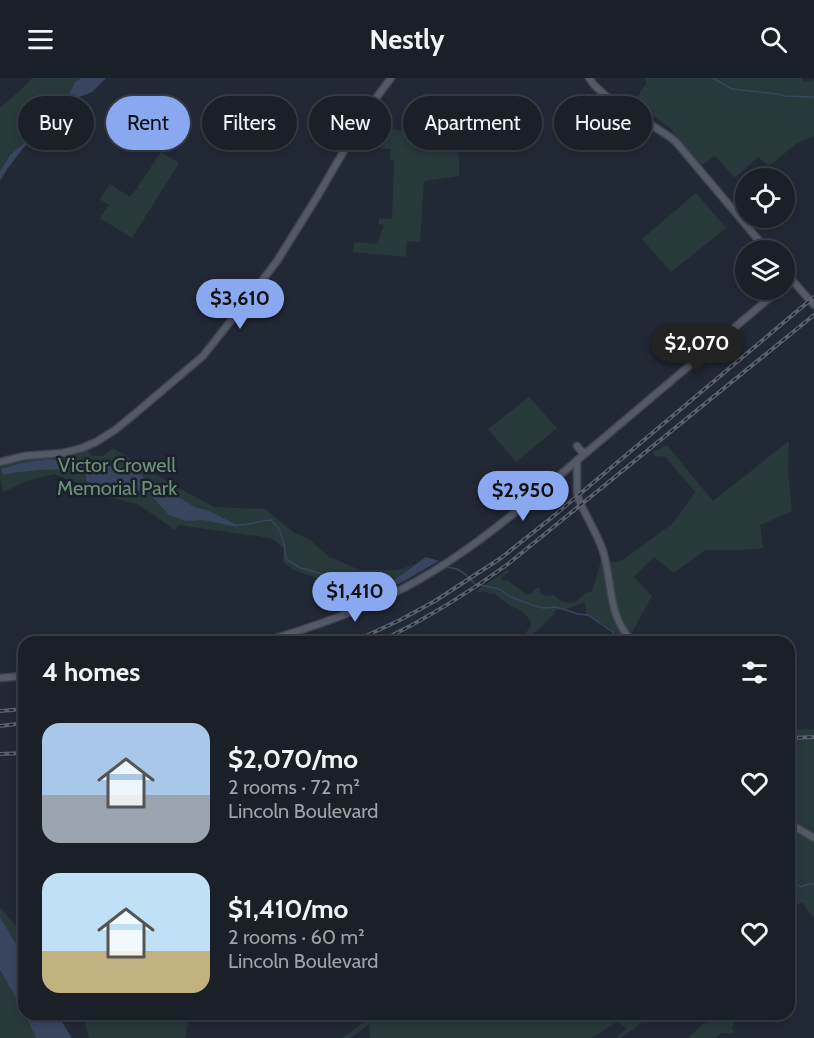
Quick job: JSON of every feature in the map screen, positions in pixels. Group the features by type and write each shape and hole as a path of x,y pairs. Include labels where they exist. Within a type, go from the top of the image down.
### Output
{"main road":[{"path":"589,78 606,96 670,136 759,240"},
{"path":"0,462 24,456 71,451 96,442 115,430 203,356 277,261 314,203 367,110 388,81"},
{"path":"795,284 814,305"},
{"path":"282,636 372,603 406,587 445,563 496,527 563,473 767,300"},
{"path":"577,446 582,452 587,452"},
{"path":"577,460 579,500 601,547 620,625 628,636"},
{"path":"563,473 568,473 577,485"},
{"path":"0,678 18,676"},
{"path":"795,827 814,838"}],"green space":[{"path":"32,78 81,78 75,82 68,96 18,96 18,148 10,155 0,171 0,108"},
{"path":"645,78 801,78 804,82 814,80 814,136 796,144 769,166 758,157 746,168 735,168 735,178 715,156 700,166 671,129 652,115 652,96 638,96 646,83"},
{"path":"391,128 403,131 403,150 458,150 459,176 424,181 420,242 407,241 406,257 353,252 354,242 377,244 384,225 379,224 379,218 392,219 394,161 390,160"},
{"path":"161,152 179,163 132,238 100,218 109,205 100,199 110,184 130,197 136,189 140,191 137,188"},
{"path":"696,193 726,228 671,272 642,239"},
{"path":"529,397 557,428 516,462 488,429"},
{"path":"789,441 788,472 792,511 760,525 763,548 705,550 674,573 654,557 634,577 652,596 630,636 616,636 615,632 586,613 585,602 564,610 554,611 554,614 531,636 521,636 531,625 528,618 494,593 476,591 507,570 510,571 501,578 527,595 540,587 540,593 545,596 554,595 562,602 574,603 592,591 601,561 617,562 626,558 673,523 695,492 666,457 655,456 653,452 667,445 713,501"},
{"name":"Victor Crowell Memorial Park","path":"113,448 214,507 265,509 293,532 310,540 329,557 361,570 399,570 415,564 393,581 387,581 377,573 346,580 332,575 321,580 292,569 283,562 284,548 271,538 179,525 175,530 138,504 104,496 54,474 26,481 3,492 0,464 29,457 69,455 87,449 92,456 103,456"},
{"path":"814,729 814,917 803,902 798,905 795,901 795,730"},
{"path":"0,907 18,929 18,947 0,917"},
{"path":"0,970 18,1001 18,1020 28,1020 36,1038 0,1038"},
{"path":"84,1020 189,1020 185,1038 89,1038"},
{"path":"367,1020 645,1020 621,1038 618,1038 619,1035 627,1028 617,1022 592,1038 370,1038 369,1024 351,1038 342,1038"},
{"path":"714,1020 738,1020 732,1028 734,1033 722,1033 714,1038 688,1038 703,1024"}],"water":[{"path":"81,78 106,78 92,92 82,96 68,96 75,82"},
{"path":"18,148 22,150 0,181 0,171 10,155"},
{"path":"47,459 114,466 135,471 148,481 151,480 196,508 207,510 237,527 203,520 186,521 169,515 149,493 126,488 104,494 86,481 86,470 44,470 3,475 1,469"},
{"path":"426,557 439,561 388,590 378,584 353,587 327,578 332,575 346,580 377,573 389,581"},
{"path":"0,917 18,947 18,1002 0,970"},
{"path":"28,1020 61,1020 72,1038 36,1038"}],"waterway":[{"path":"713,78 732,89 785,96 814,97"},
{"path":"236,525 271,520 284,543 286,559 300,568 331,577"},
{"path":"447,567 457,569 475,584 499,589 511,597 538,607 556,607 588,615 613,632 614,636"},
{"path":"795,883 800,887 814,884"}],"railway":[{"path":"366,636 435,601 501,558 814,297"},
{"path":"391,636 445,606 508,564 814,315"},
{"path":"0,711 18,710"},
{"path":"0,726 18,724"},
{"path":"795,738 814,737"},
{"path":"0,754 18,753"}]}
